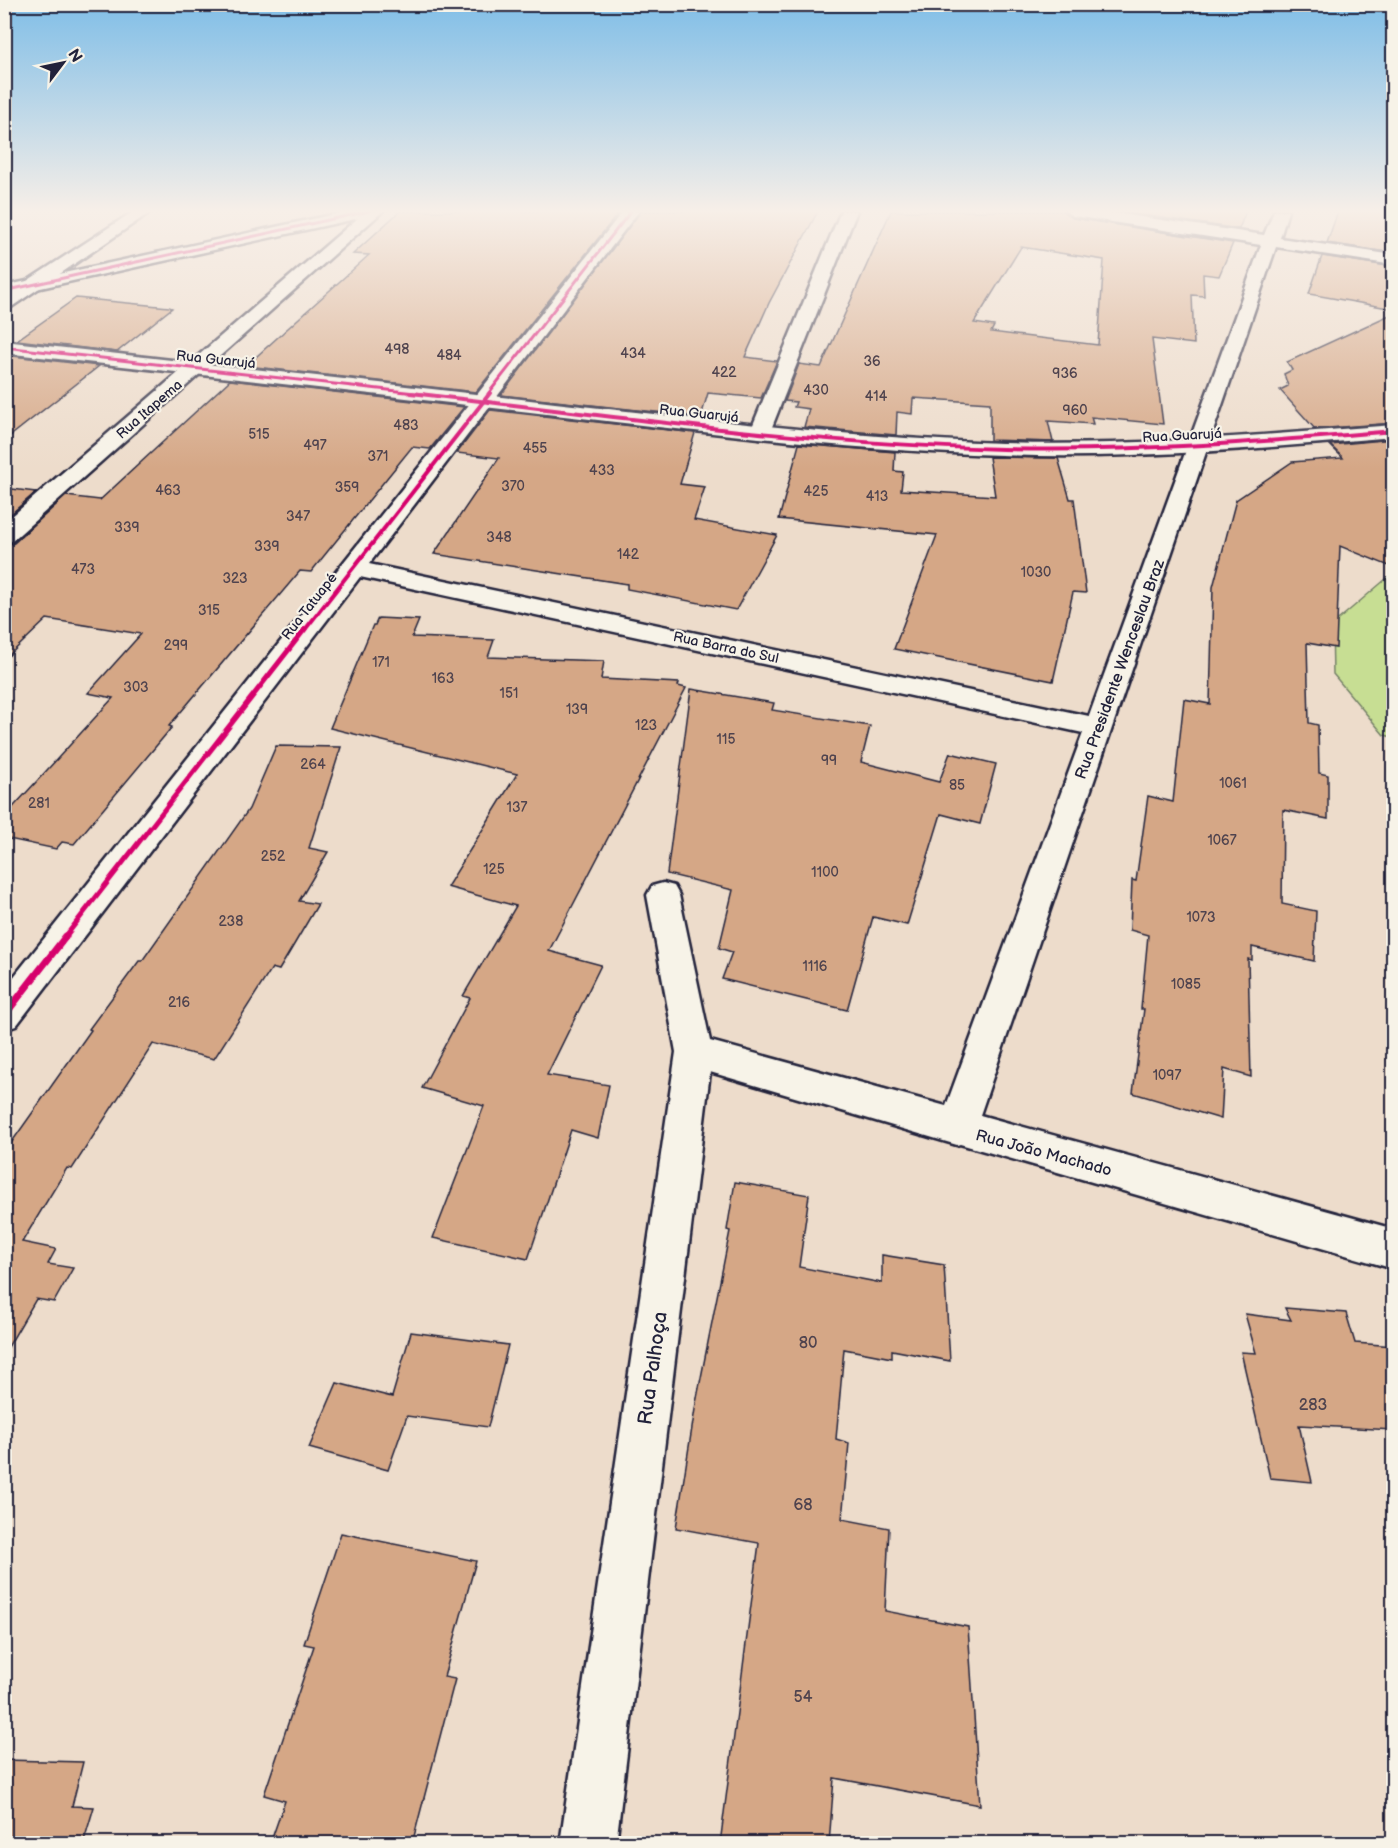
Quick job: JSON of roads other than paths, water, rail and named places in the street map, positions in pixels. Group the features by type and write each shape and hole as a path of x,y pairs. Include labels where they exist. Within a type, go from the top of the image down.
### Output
{"street":[{"name":"Rua Itapema","path":"4,536 276,297"},
{"name":"Rua Tatuapé","path":"4,1016 564,297"},
{"path":"760,432 814,297"},
{"name":"Rua Presidente Wenceslau Braz","path":"957,1128 1251,297"},
{"name":"Rua Guarujá","path":"4,347 760,432 1001,449 1198,447 1394,431"},
{"name":"Rua Barra do Sul","path":"354,568 1099,727"},
{"name":"Rua Palhoça","path":"588,1844 694,1052 663,895"},
{"name":"Rua João Machado","path":"694,1052 957,1128 1394,1249"}]}
